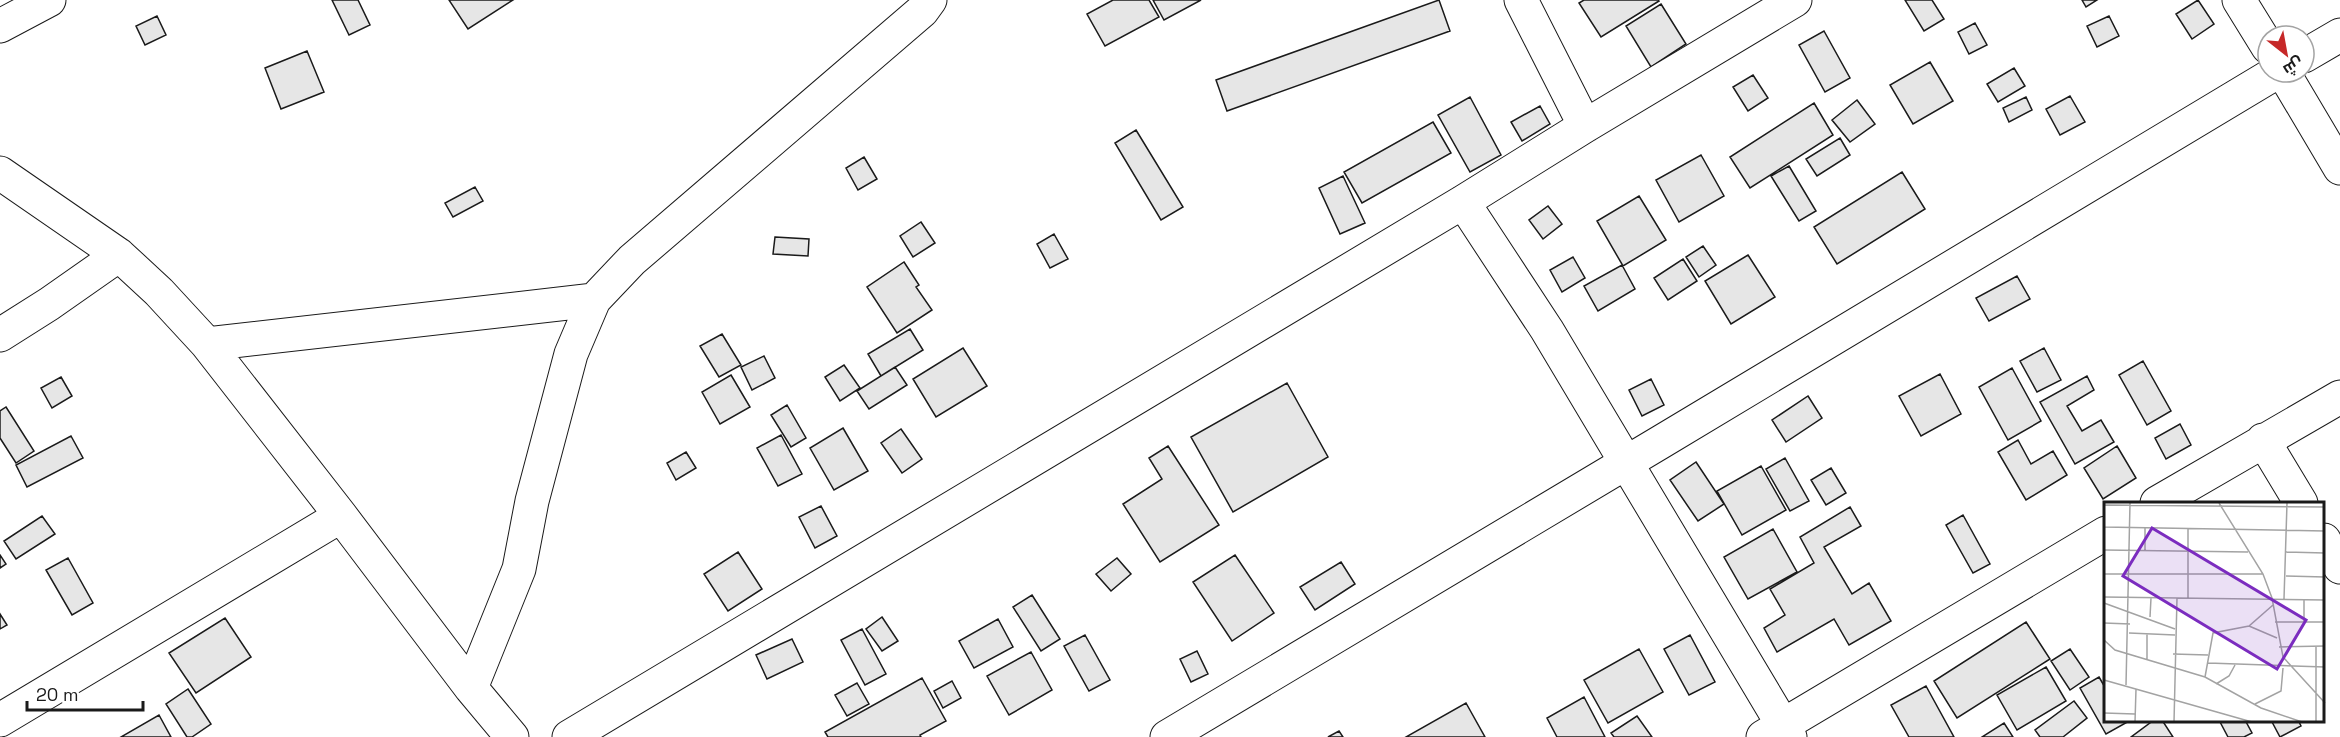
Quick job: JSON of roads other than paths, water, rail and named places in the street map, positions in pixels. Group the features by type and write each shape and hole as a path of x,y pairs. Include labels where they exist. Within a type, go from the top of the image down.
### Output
{"street":[{"path":"0,26 49,0"},
{"path":"471,688 519,569 532,501 571,354 594,300 632,260 922,11 930,0"},
{"path":"1521,0 1585,126"},
{"path":"569,737 1463,202 1795,0"},
{"path":"2239,0 2256,28"},
{"path":"2316,49 2340,35"},
{"path":"1167,737 1625,462 1918,290 2257,84"},
{"path":"2290,84 2340,168"},
{"path":"0,173 119,255 159,292 207,344 471,688 512,737"},
{"path":"1463,202 1547,330 1779,733 2104,534"},
{"path":"0,334 50,304 119,255"},
{"path":"207,344 594,300"},
{"path":"2159,502 2340,397"},
{"path":"2263,440 2300,502"},
{"path":"13,724 341,516"},
{"path":"2325,542 2340,567"}]}
